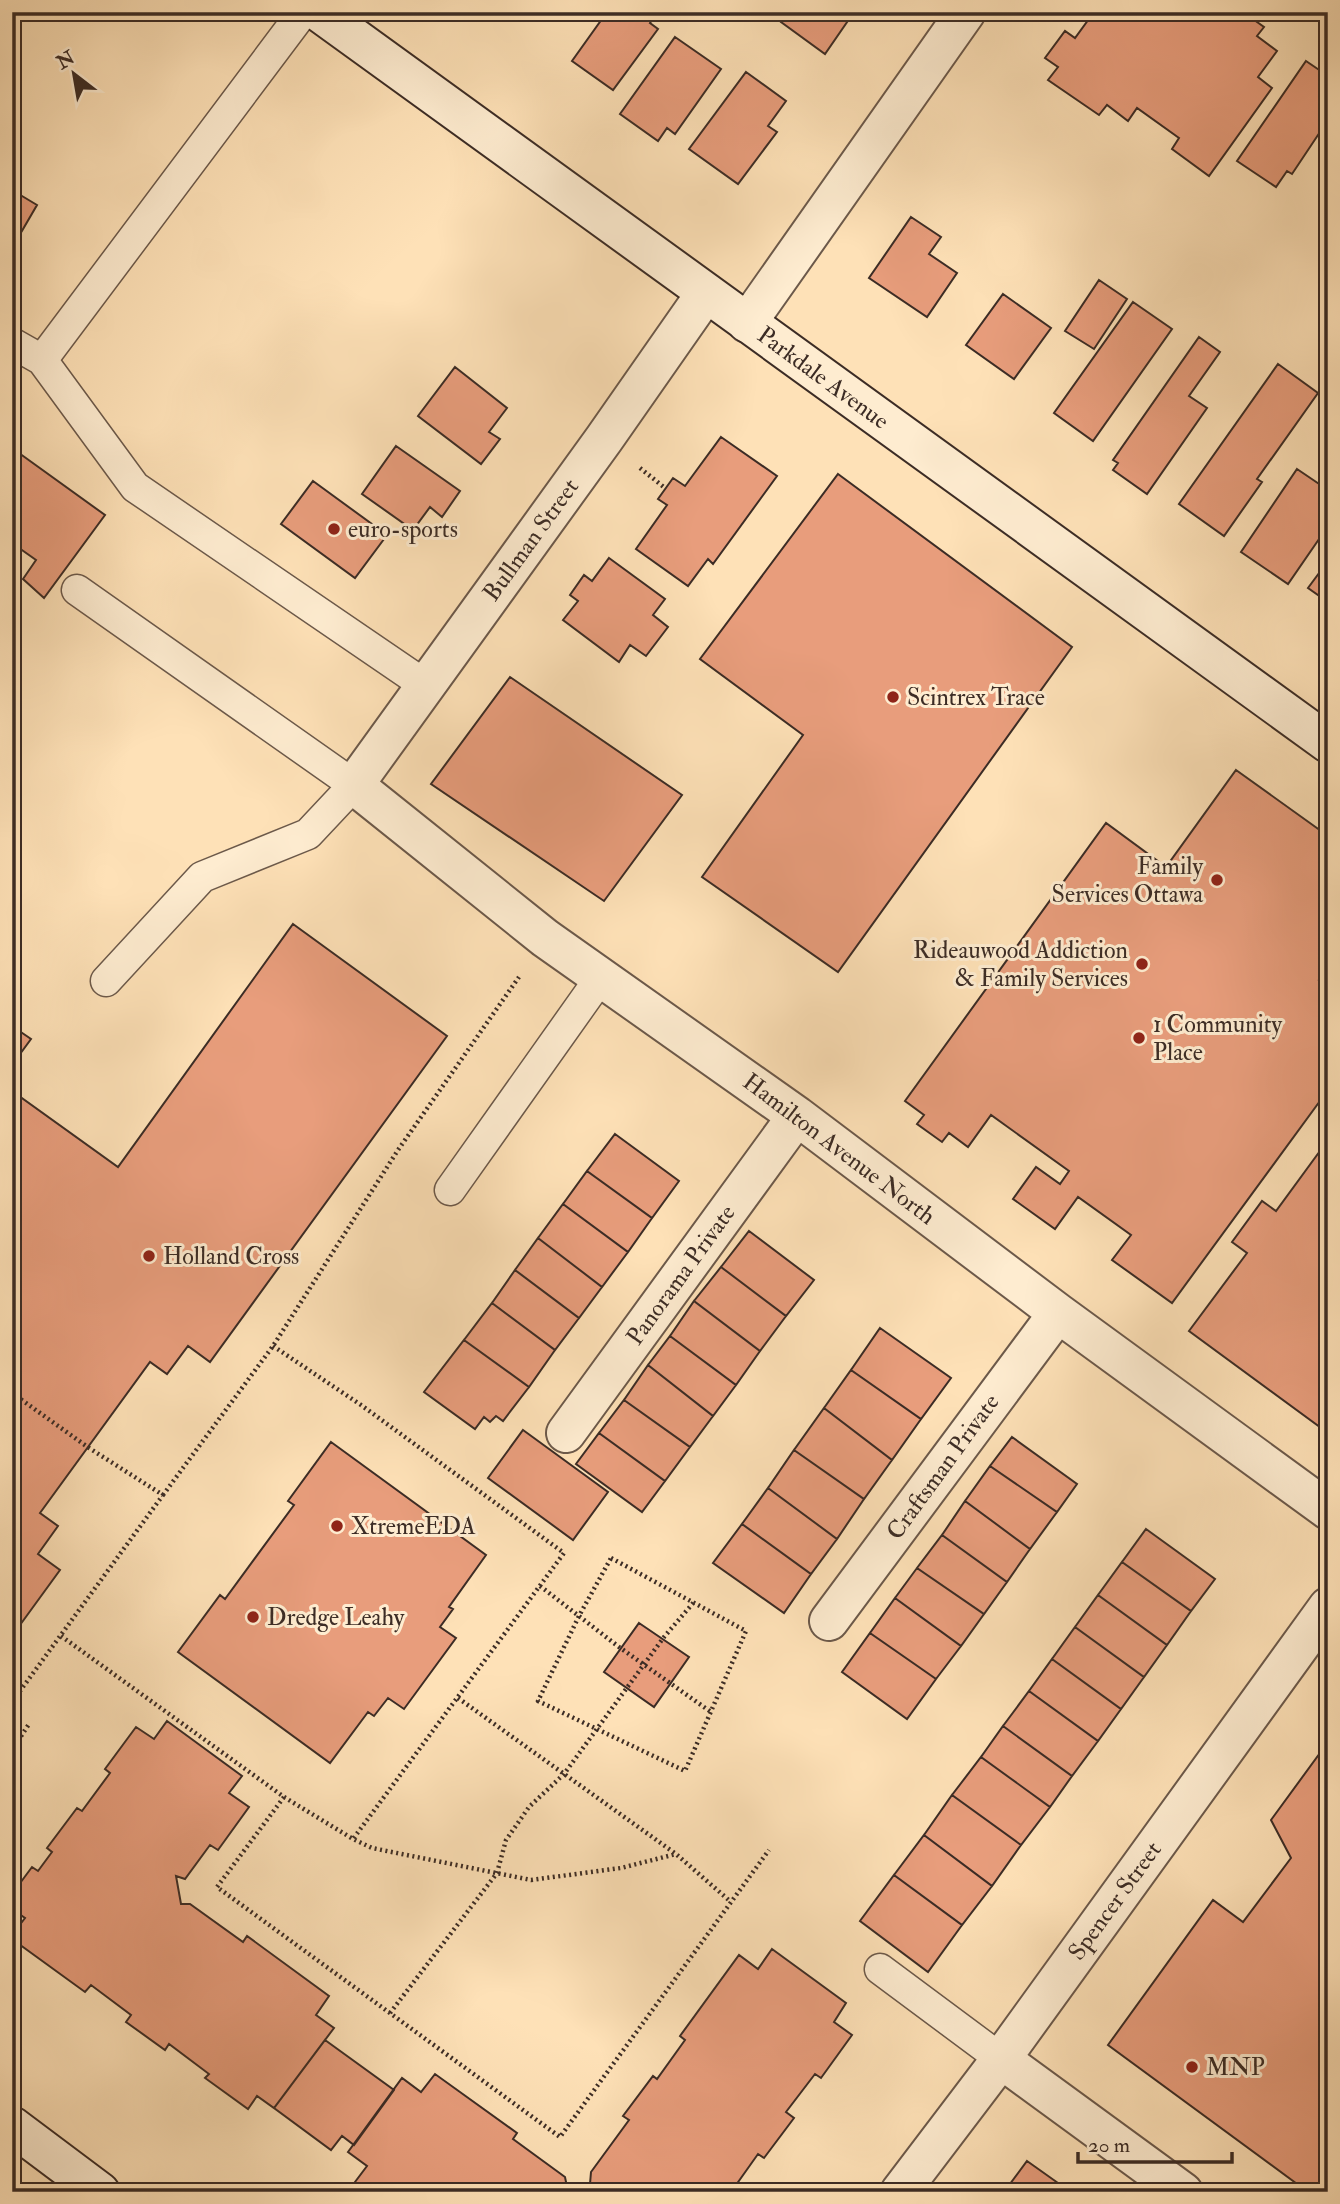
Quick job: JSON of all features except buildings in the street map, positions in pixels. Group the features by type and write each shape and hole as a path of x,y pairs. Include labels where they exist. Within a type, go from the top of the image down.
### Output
{"street":[{"name":"Parkdale Avenue","path":"319,12 1328,743"},
{"path":"747,323 966,12"},
{"name":"Bullman Street","path":"354,785 706,293"},
{"name":"Hamilton Avenue North","path":"354,785 545,938 797,1116 1058,1313 1328,1510"},
{"name":"Panorama Private","path":"566,1433 797,1116"},
{"name":"Craftsman Private","path":"829,1621 1058,1313"},
{"name":"Spencer Street","path":"900,2192 1001,2059 1328,1607"},
{"path":"1001,2059 1183,2192"},
{"path":"12,2126 100,2192"}],"lane":[{"path":"42,360 303,12"},
{"path":"12,343 42,360 135,487 425,685"},
{"path":"76,590 354,785 308,834 202,877 106,981"},
{"path":"450,1190 601,977"},
{"path":"880,1969 1001,2059"}],"path":[{"path":"631,461 665,488"},
{"path":"12,1702 273,1346 398,1150 545,938"},
{"path":"273,1346 361,1405 564,1553 353,1839"},
{"path":"12,1393 89,1448 163,1495"},
{"path":"611,1558 694,1602 746,1631 685,1770 538,1701 579,1616 611,1558"},
{"path":"540,1586 711,1712"},
{"path":"390,2013 497,1873 506,1840 529,1807 564,1774 694,1602"},
{"path":"61,1636 285,1797 372,1848 531,1880 621,1868 676,1854"},
{"path":"458,1698 676,1854 731,1902"},
{"path":"12,1750 29,1724"},
{"path":"285,1797 217,1887 560,2137 769,1850"}],"place":[{"name":"euro-sports","path":"334,529"},
{"name":"Scintrex Trace","path":"893,697"},
{"name":"Family Services Ottawa","path":"1217,880"},
{"name":"Rideauwood Addiction & Family Services","path":"1142,964"},
{"name":"1 Community Place","path":"1139,1038"},
{"name":"Holland Cross","path":"149,1256"},
{"name":"XtremeEDA","path":"337,1526"},
{"name":"Dredge Leahy","path":"253,1617"},
{"name":"MNP","path":"1192,2067"}]}
